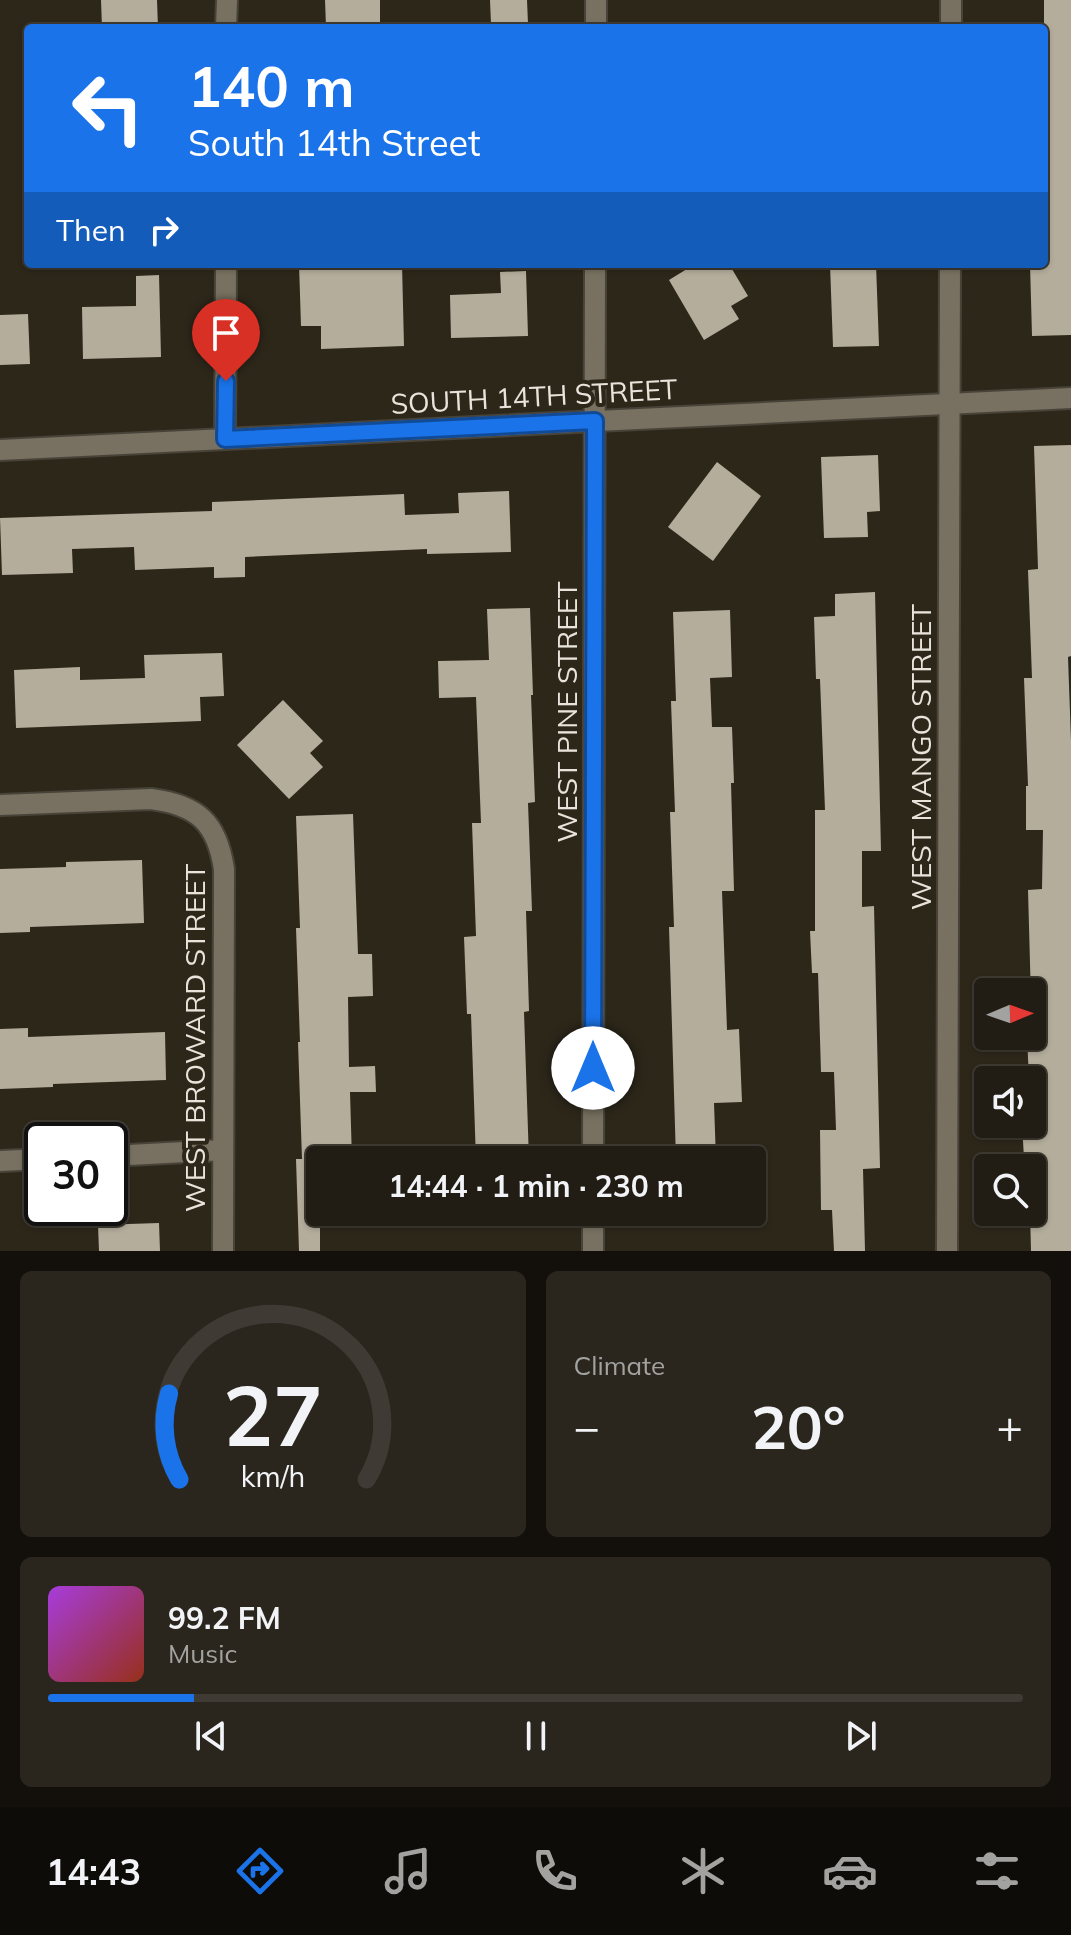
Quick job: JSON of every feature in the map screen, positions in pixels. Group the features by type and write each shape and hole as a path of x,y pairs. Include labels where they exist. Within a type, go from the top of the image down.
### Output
{"street":[{"path":"226,24 227,0"},
{"path":"596,0 596,24"},
{"path":"951,0 951,24"},
{"path":"225,439 226,268"},
{"name":"WEST PINE STREET","path":"593,1146 595,268"},
{"name":"WEST MANGO STREET","path":"947,1251 950,268"},
{"name":"SOUTH 14TH STREET","path":"0,450 1071,398"},
{"name":"WEST BROWARD STREET","path":"0,805 151,799 174,802 194,811 210,827 221,847 224,869 223,1251"},
{"path":"128,1155 223,1150"},
{"path":"0,1161 24,1160"},
{"path":"593,1226 593,1251"}],"building":[{"path":"101,0 157,0 158,24 102,24"},
{"path":"325,0 380,0 380,24 326,24"},
{"path":"490,0 527,0 528,24 491,24"},
{"path":"1044,0 1071,0 1071,335 1032,336 1030,268 1048,268 1048,24 1044,24"},
{"path":"299,268 402,268 404,346 321,349 321,326 301,326"},
{"path":"688,268 731,268 748,296 731,306 739,319 704,340 669,280"},
{"path":"830,268 876,268 879,346 833,347"},
{"path":"526,271 528,336 451,338 450,295 501,293 500,272"},
{"path":"159,275 161,357 83,359 82,307 136,306 136,276"},
{"path":"28,314 30,364 0,365 0,315"},
{"path":"1071,445 1071,656 1068,657 1071,741 1071,1251 1031,1251 1030,1226 1046,1226 1046,1154 1024,1154 1023,1138 1046,1138 1046,1066 1028,1066 1028,1050 1046,1050 1046,978 1030,978 1028,890 1042,889 1043,830 1026,830 1028,786 1024,678 1032,678 1028,570 1038,569 1034,446"},
{"path":"878,455 880,511 867,512 868,537 824,538 821,457"},
{"path":"717,462 761,496 713,561 668,527"},
{"path":"509,491 511,552 427,554 427,549 245,557 245,577 214,578 214,567 135,570 134,547 72,549 73,573 2,575 0,518 212,511 212,502 404,494 405,515 459,513 458,493"},
{"path":"875,592 881,851 862,851 862,907 874,906 880,1168 863,1169 865,1251 834,1251 832,1210 821,1210 820,1130 836,1130 834,1072 821,1072 818,973 812,973 810,931 815,931 815,810 825,810 820,679 816,679 814,617 835,616 835,594"},
{"path":"530,608 535,802 528,803 532,911 526,911 529,1011 524,1012 529,1146 476,1146 471,1014 467,1014 464,937 476,936 472,823 481,823 476,697 439,698 438,661 489,660 487,609"},
{"path":"730,610 732,677 710,678 712,727 732,727 734,891 722,891 727,1030 739,1029 742,1102 714,1103 716,1146 676,1146 669,927 674,927 670,812 675,812 671,701 676,701 673,612"},
{"path":"222,653 224,696 200,697 201,721 16,728 14,670 80,667 80,680 145,678 144,655"},
{"path":"283,700 323,741 310,753 323,767 289,799 237,745"},
{"path":"353,814 358,954 372,954 373,996 348,997 349,1067 375,1066 376,1092 350,1092 352,1146 306,1146 306,1226 320,1226 320,1251 299,1251 296,1159 302,1159 296,816"},
{"path":"142,860 144,923 30,927 30,932 0,933 0,869 66,867 66,862"},
{"path":"28,1028 28,1037 165,1032 166,1080 0,1089 0,1029"},
{"path":"159,1223 160,1251 99,1251 98,1226"}],"route":[{"path":"226,381 225,439 595,421 593,1068"}]}
